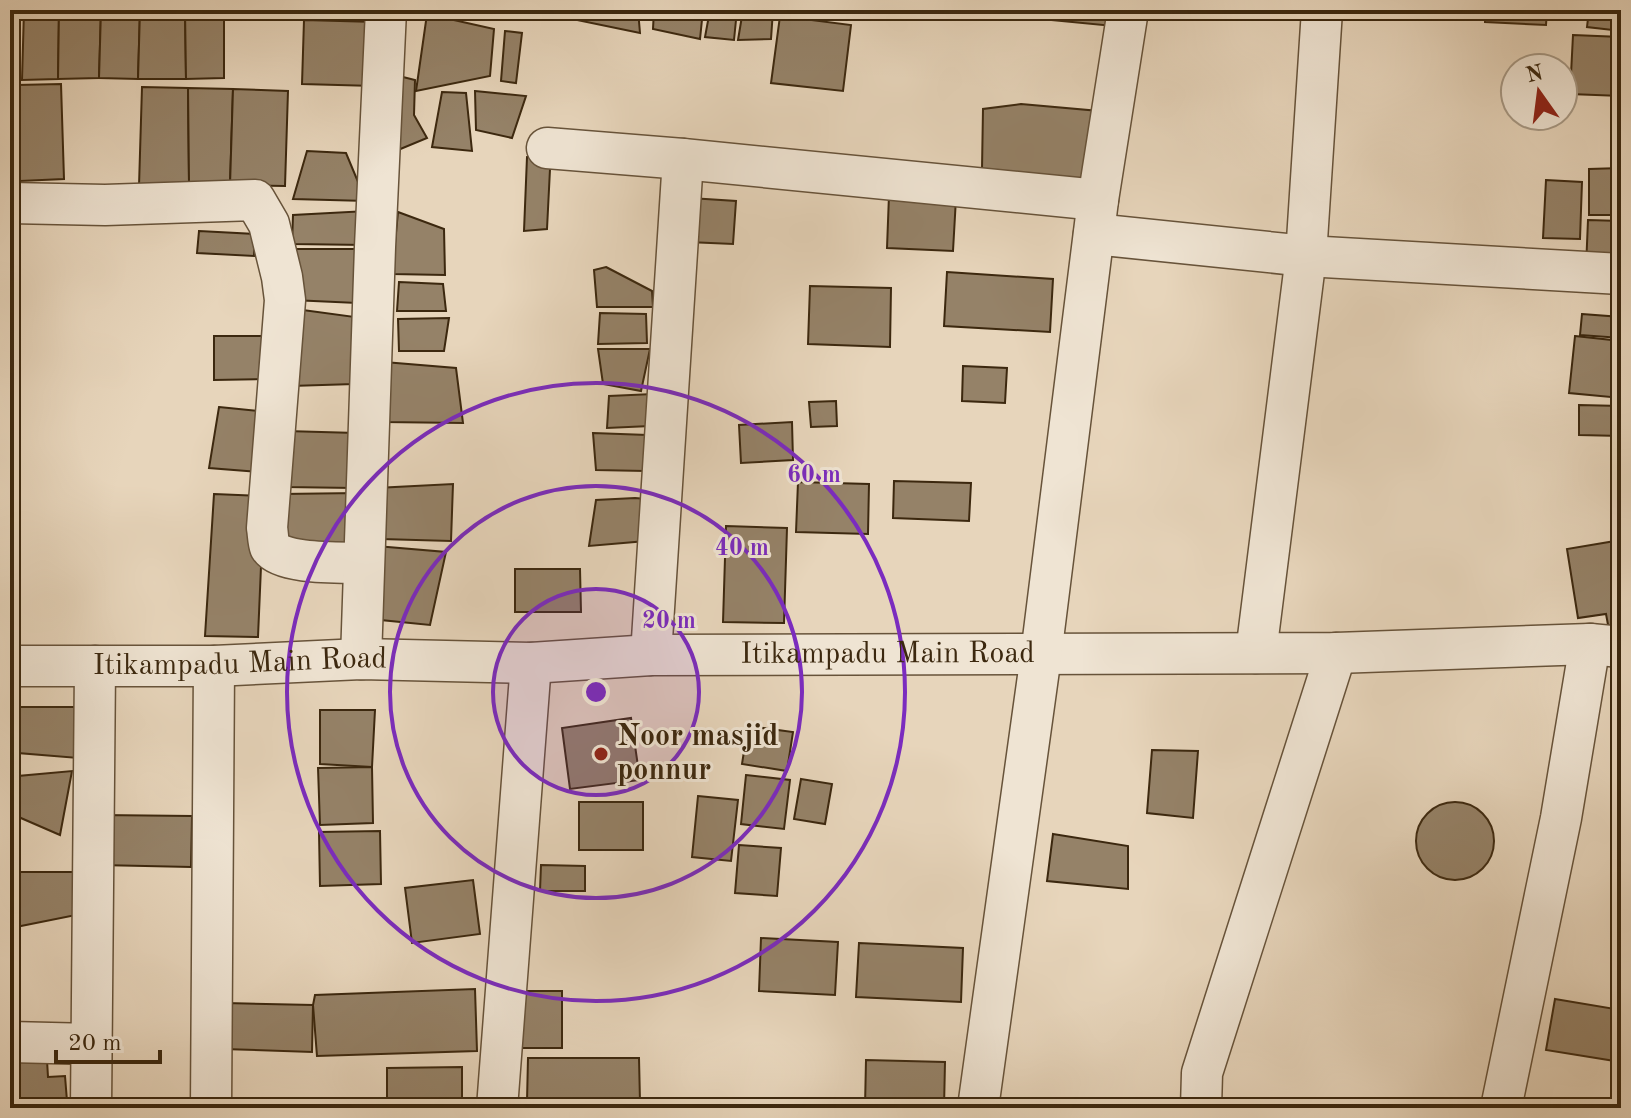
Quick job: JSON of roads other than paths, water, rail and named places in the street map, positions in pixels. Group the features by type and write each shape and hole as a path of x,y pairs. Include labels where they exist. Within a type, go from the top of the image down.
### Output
{"street":[{"path":"361,659 386,10"},
{"path":"978,1108 1041,655 1096,217 1128,10"},
{"path":"1256,653 1306,256 1322,10"},
{"path":"547,148 683,159 1096,217 1306,256 1621,274"},
{"path":"651,655 683,159"},
{"path":"10,203 105,205 255,200 269,224 285,300 267,528 269,545 278,555 303,561 363,563"},
{"path":"1501,1108 1561,818 1606,646"},
{"name":"Itikampadu Main Road","path":"10,666 214,666 361,659 531,663 651,655 1336,653 1606,646"},
{"path":"1201,1108 1202,1073 1336,653"},
{"path":"497,1108 531,663"},
{"path":"91,1108 95,666"},
{"path":"211,1108 214,666"},
{"path":"10,1042 92,1044"}],"place":[{"name":"Noor masjid ponnur","path":"601,754"}]}
